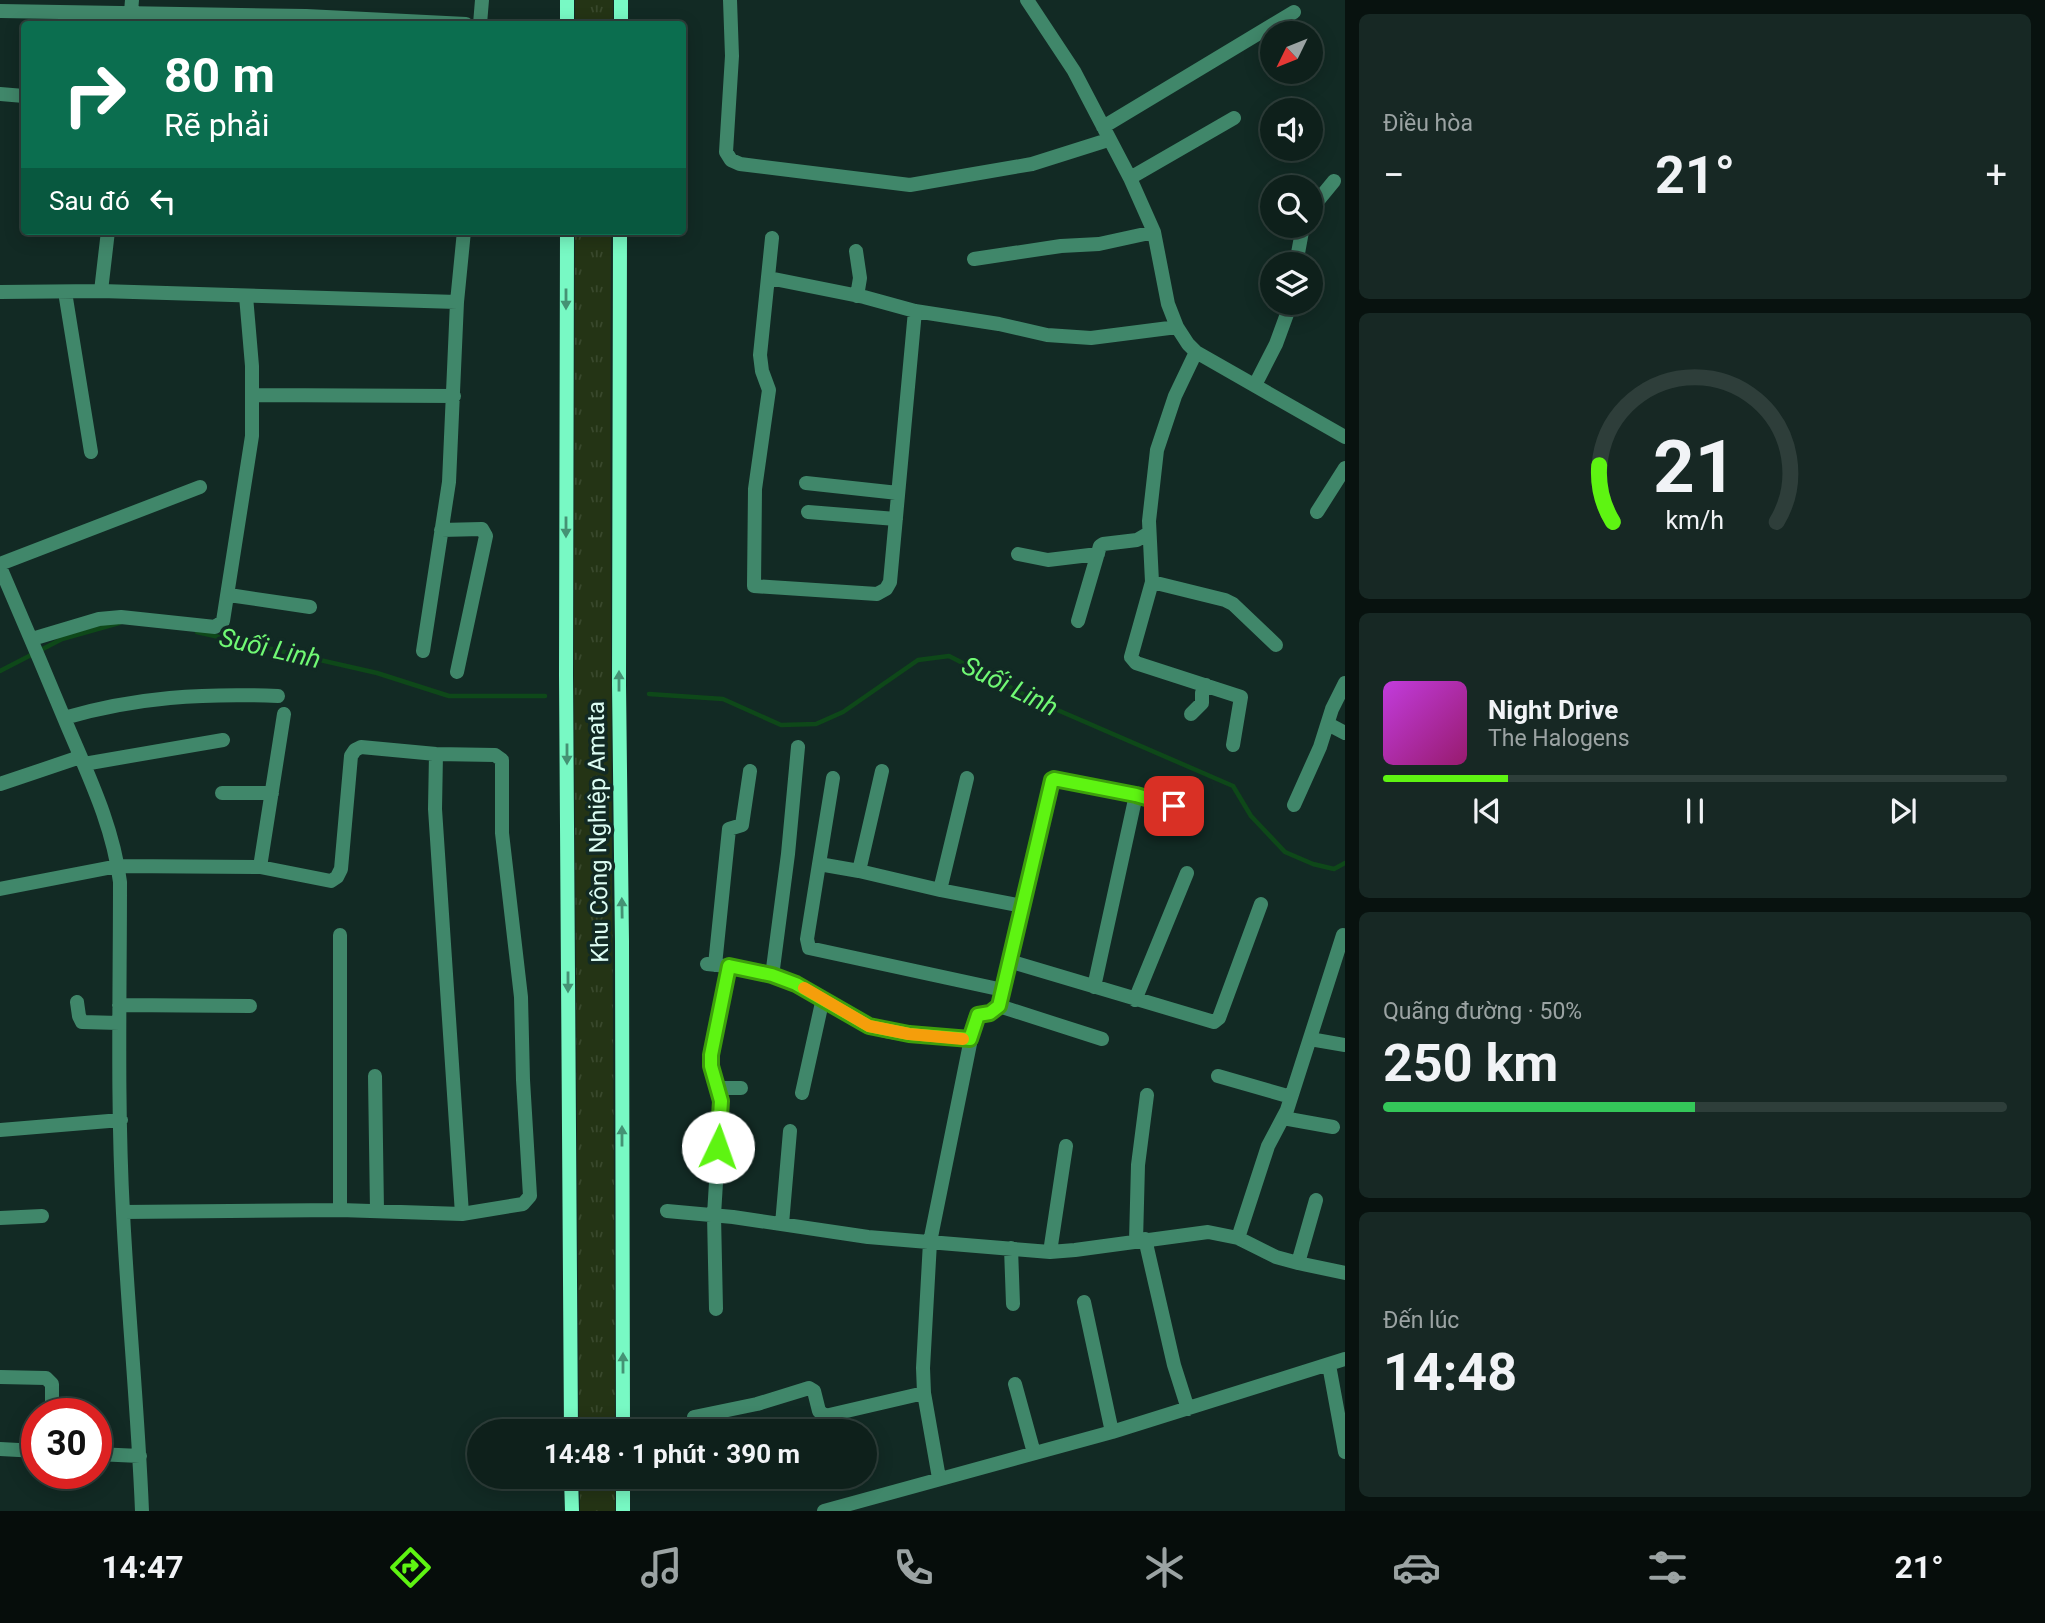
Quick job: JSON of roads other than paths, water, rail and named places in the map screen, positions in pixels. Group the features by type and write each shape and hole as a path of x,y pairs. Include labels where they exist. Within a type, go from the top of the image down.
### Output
{"street":[{"path":"480,21 482,0"},
{"path":"567,0 567,21"},
{"path":"621,0 621,21"},
{"path":"730,0 732,56 726,152 731,160 910,186 1032,164 1106,133 1294,12"},
{"path":"1027,0 1074,71 1130,178 1154,232 1168,304 1177,327 1188,344 1196,352 1345,437"},
{"path":"8,7 346,21"},
{"path":"0,94 21,96"},
{"path":"1130,178 1234,118"},
{"path":"1323,195 1335,181"},
{"path":"974,259 1062,246 1099,244 1154,232"},
{"path":"101,291 108,235"},
{"path":"423,651 449,482 457,302 464,235"},
{"name":"Khu Công Nghiệp Amata","path":"567,235 566,675 571,1419"},
{"name":"Khu Công Nghiệp Amata","path":"620,235 619,685 623,1419"},
{"path":"772,238 760,355 769,390 755,489 754,586 877,594 886,589 890,582 915,311"},
{"path":"856,251 860,278 857,296"},
{"path":"769,278 915,311 999,324 1046,335 1091,338 1177,327"},
{"path":"0,292 101,291 457,302"},
{"path":"65,292 91,452"},
{"path":"32,639 99,619 121,617 215,627 223,621 252,436 246,296"},
{"path":"1255,386 1276,345 1287,315"},
{"path":"1196,352 1175,396 1157,450 1149,533 1152,582 1131,657 1133,660 1241,697 1233,744"},
{"path":"252,395 454,396"},
{"path":"1317,512 1345,468"},
{"path":"806,483 898,493"},
{"path":"142,1511 123,1212 118,866 104,813 0,566 200,487"},
{"path":"808,512 896,519"},
{"path":"442,530 482,528 486,536 457,672"},
{"path":"1078,621 1103,544 1137,540 1149,533"},
{"path":"1018,554 1048,560 1098,554"},
{"path":"1152,582 1233,604 1276,645"},
{"path":"229,595 310,607"},
{"path":"1294,805 1345,683"},
{"path":"1191,714 1202,703 1202,693 1206,685"},
{"path":"64,718 99,708 160,697 240,694 278,696"},
{"path":"260,867 284,714"},
{"path":"1328,724 1345,733"},
{"path":"0,784 82,760 223,740"},
{"path":"0,889 118,866 260,867 331,881 341,869 351,756 355,750 361,747 436,754 495,755 502,761 502,833 521,997 530,1196 523,1204 462,1214 340,1210 123,1212"},
{"path":"772,975 788,854 798,747"},
{"path":"436,754 435,809 462,1214"},
{"path":"716,1309 714,1215 721,1101 711,1055 729,829 741,825 750,771"},
{"path":"859,871 882,771"},
{"path":"833,778 807,939 809,948 1003,990"},
{"path":"940,890 967,778"},
{"path":"939,1478 924,1393 923,1368 930,1242 970,1039 978,1015 990,1013 999,1006 1052,780 1136,795 1193,811"},
{"path":"222,793 271,793"},
{"path":"1094,986 1136,795"},
{"path":"819,864 1021,906"},
{"path":"1135,1000 1187,873"},
{"path":"1009,961 1135,1000 1217,1021 1261,904"},
{"path":"340,935 340,1210"},
{"path":"1238,1238 1268,1146 1291,1097 1343,935"},
{"path":"717,965 772,975 796,984 869,1026 909,1034 970,1039"},
{"path":"802,1093 822,998"},
{"path":"77,1002 82,1022 119,1023"},
{"path":"119,1005 250,1006"},
{"path":"999,1006 1102,1040"},
{"path":"1310,1039 1345,1045"},
{"path":"375,1076 377,1211"},
{"path":"1219,1076 1291,1097"},
{"path":"718,1088 741,1088"},
{"path":"1147,1095 1138,1165 1141,1240 1188,1409"},
{"path":"1283,1118 1333,1127"},
{"path":"0,1130 121,1120"},
{"path":"786,1224 790,1131"},
{"path":"1049,1252 1066,1146"},
{"path":"786,1224 795,1186"},
{"path":"1298,1263 1316,1200"},
{"path":"667,1211 786,1224 868,1237 1049,1252 1208,1232 1238,1238 1276,1257 1345,1273"},
{"path":"0,1218 42,1216"},
{"path":"1011,1248 1013,1304"},
{"path":"1084,1302 1112,1432"},
{"path":"824,1511 1112,1432 1345,1359"},
{"path":"1329,1365 1345,1452"},
{"path":"0,1377 46,1378 52,1384 52,1398"},
{"path":"1015,1384 1034,1453"},
{"path":"694,1418 757,1404 809,1388 814,1391 819,1411 825,1416 924,1393"},
{"path":"0,1450 21,1451"},
{"path":"112,1455 140,1456"},
{"path":"571,1489 572,1511"},
{"path":"623,1489 624,1511"}],"waterway":[{"name":"Suối Linh","path":"0,671 62,639 119,623"},
{"name":"Suối Linh","path":"197,632 377,673 449,696 545,696"},
{"name":"Suối Linh","path":"649,694 723,699 781,725 816,724 843,712 918,660 949,656 1039,702 1233,786 1251,816 1285,852 1313,864 1334,869 1345,863"}]}
